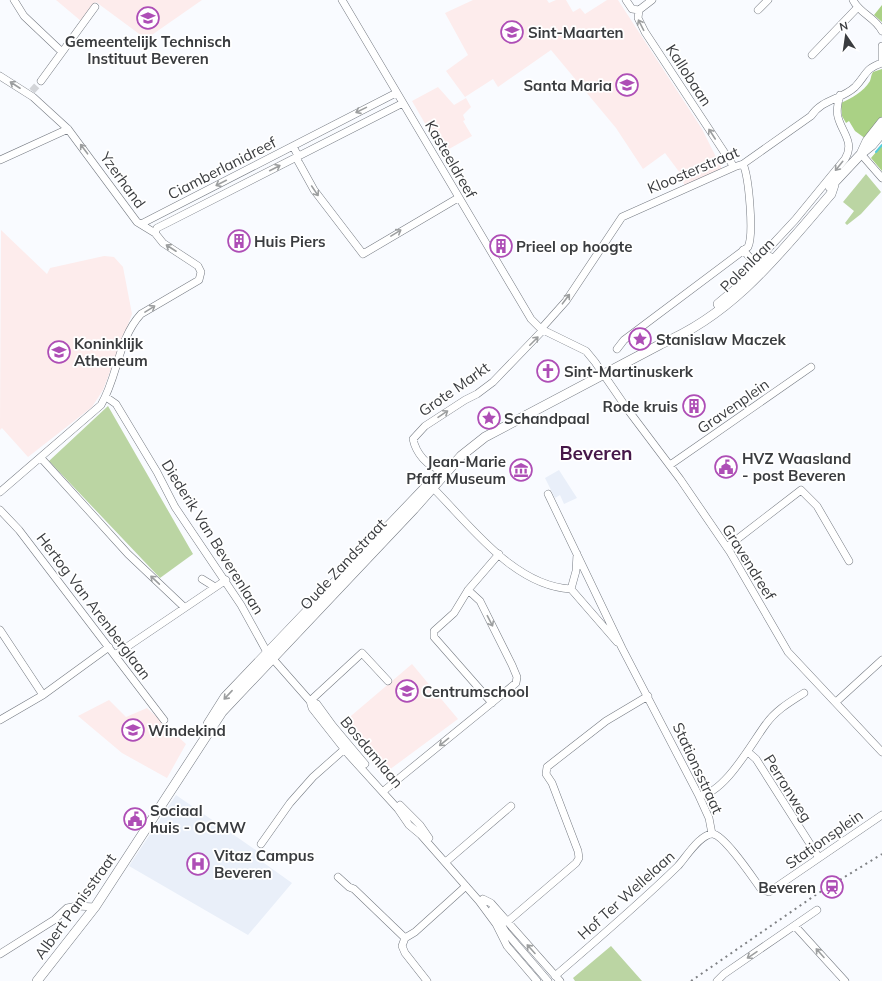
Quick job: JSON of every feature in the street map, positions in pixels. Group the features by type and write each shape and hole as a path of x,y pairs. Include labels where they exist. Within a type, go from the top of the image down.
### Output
{"main road":[{"name":"Polenlaan","path":"604,376 661,344 736,289 780,246 826,190 834,185 861,154 867,141 882,122"},
{"path":"861,154 872,145 882,133"},
{"path":"434,485 442,470 477,442 604,376"},
{"path":"434,485 461,456"},
{"name":"Oude Zandstraat","path":"135,847 222,712 270,656 434,485"},
{"name":"Albert Panisstraat","path":"37,981 95,907 135,847"}],"street":[{"path":"14,0 24,16 62,52"},
{"name":"Kasteeldreef","path":"342,0 458,198 527,312 542,329"},
{"path":"626,0 632,9 639,10 652,0"},
{"path":"758,10 768,0"},
{"path":"853,0 858,7 878,24 882,31"},
{"path":"40,81 95,6"},
{"path":"812,55 858,7"},
{"name":"Kallobaan","path":"639,10 638,18 645,32 734,167"},
{"path":"882,46 882,63"},
{"name":"Kloosterstraat","path":"542,329 566,301 615,225 622,217 743,164 811,116 818,107 854,87 870,67 882,63"},
{"name":"Yzerhand","path":"0,76 31,93 68,129 137,222 198,266 201,272 201,276 194,283 141,314 134,322 124,342 106,397"},
{"name":"Ciamberlanidreef","path":"141,224 396,93"},
{"name":"Polenlaan","path":"744,250 755,263 795,220 845,159 849,148 845,131 838,116 840,95"},
{"path":"382,100 387,104 388,111"},
{"name":"Ciamberlanidreef","path":"154,233 157,228 403,103"},
{"path":"0,160 68,129"},
{"name":"Ciamberlanidreef","path":"293,146 298,156"},
{"path":"861,154 882,178"},
{"path":"298,156 298,162 314,190 363,254 458,198"},
{"path":"617,349 624,340 744,250 750,242 751,231 746,175 743,164"},
{"name":"Ciamberlanidreef","path":"163,213 163,219 169,222"},
{"path":"542,329 586,352 604,376"},
{"name":"Grote Markt","path":"442,470 430,466 418,452 413,439 425,426 477,394 493,382 542,329"},
{"name":"Gravenplein","path":"670,465 811,367"},
{"name":"Gravendreef","path":"604,376 670,465 726,547 788,652 882,752"},
{"path":"0,492 90,416 101,405 106,397"},
{"name":"Diederik Van Beverenlaan","path":"106,397 116,404 157,472 181,517 226,580 270,656"},
{"path":"41,458 128,554 184,607"},
{"path":"434,485 470,527 499,554 536,581 559,588 571,588 576,571 577,554"},
{"path":"726,547 801,490 816,506 850,561"},
{"name":"Stationsstraat","path":"548,494 577,554 613,619 622,648 699,796 708,818 712,834 722,839 761,889"},
{"name":"Hertog Van Arenberglaan","path":"0,510 19,530 164,720"},
{"path":"492,703 434,637 434,631 454,613 468,590 499,554"},
{"path":"202,579 215,587"},
{"path":"115,655 169,620 184,607 226,580"},
{"name":"Stationsstraat","path":"571,588 622,648"},
{"path":"386,789 511,689 516,683 517,677 512,665 480,601 468,590"},
{"path":"602,625 613,619"},
{"path":"0,630 43,695"},
{"path":"0,720 43,695 109,647"},
{"path":"310,701 362,653 388,681"},
{"name":"Bosdamlaan","path":"270,656 310,701 322,721 415,820 483,899 501,921 507,934"},
{"path":"836,702 882,660"},
{"path":"699,796 715,790 748,752 772,717 782,707 804,693"},
{"path":"507,922 576,863 579,858 578,851 552,783 546,774 547,768 606,721 648,696"},
{"path":"261,844 290,803 313,777 347,747"},
{"name":"Bosdamlaan","path":"347,747 398,809 409,825 421,835 466,886 496,924 507,934 548,981"},
{"name":"Perronweg","path":"748,752 756,759 819,858"},
{"path":"448,860 511,806"},
{"name":"Stationsplein","path":"761,889 769,892 882,815"},
{"path":"409,825 415,820"},
{"name":"Hof Ter Wellelaan","path":"558,978 645,898 688,856 704,836 712,834"},
{"path":"338,877 349,887 354,889 405,938"},
{"path":"427,981 405,953 402,946 405,938 416,932 466,886"},
{"name":"Bosdamlaan","path":"483,899 491,903 558,978"},
{"path":"0,954 54,920 67,908 76,906 95,907"},
{"path":"717,981 724,974 817,910"},
{"name":"Bosdamlaan","path":"496,924 507,946 537,981"},
{"path":"795,926 845,981"}],"shaded area":[{"name":"Gemeentelijk Technisch Instituut Beveren","path":"56,0 202,0 146,39 96,2 81,21"},
{"path":"473,0 547,0 549,3 556,0 566,0 573,12 580,8 585,14 607,0 618,0 702,129 722,169 685,187 680,173 665,153 643,169 616,128 551,50 498,87 493,79 465,97 446,71 468,55 445,13"},
{"path":"438,87 454,105 466,98 471,107 463,115 465,120 463,121 472,136 442,153 412,101"},
{"name":"Koninklijk Atheneum","path":"1,230 47,274 50,268 104,256 114,257 123,267 132,314 103,390 92,407 28,457 2,428 0,430"},
{"path":"559,470 577,498 564,504 560,495 555,498 545,478"},
{"name":"Centrumschool","path":"412,664 458,719 385,773 345,721"},
{"name":"Windekind","path":"109,700 126,717 147,708 186,744 167,778 122,753 78,716"},
{"name":"Vitaz Campus Beveren","path":"176,795 260,853 257,858 292,883 248,935 129,866"}],"green space":[{"path":"882,5 882,22 874,15"},
{"path":"882,69 882,119 866,139 855,131 849,121 846,123 842,116 841,103 861,91 870,81 873,72"},
{"path":"882,145 882,171 871,158"},
{"path":"866,174 881,192 861,214 847,225 845,223 854,211 843,202"},
{"path":"108,406 193,554 160,578 49,461"},
{"path":"611,946 642,981 575,981 573,978"}],"waterway":[{"path":"876,152 882,145"}],"tunnel":[{"path":"32,91 41,81"}],"railway":[{"path":"691,981 817,894 882,854"}],"place":[{"name":"Gemeentelijk Technisch Instituut Beveren","path":"148,18"},
{"name":"Sint-Maarten","path":"512,32"},
{"name":"Santa Maria","path":"627,85"},
{"name":"Huis Piers","path":"239,241"},
{"name":"Prieel op hoogte","path":"501,246"},
{"name":"Stanislaw Maczek","path":"640,339"},
{"name":"Koninklijk Atheneum","path":"59,352"},
{"name":"Sint-Martinuskerk","path":"548,371"},
{"name":"Rode kruis","path":"694,406"},
{"name":"Schandpaal","path":"489,418"},
{"name":"HVZ Waasland - post Beveren","path":"726,467"},
{"name":"Jean-Marie Pfaff Museum","path":"521,470"},
{"name":"Centrumschool","path":"407,691"},
{"name":"Windekind","path":"133,730"},
{"name":"Sociaal huis - OCMW","path":"135,819"},
{"name":"Vitaz Campus Beveren","path":"198,864"},
{"name":"Beveren","path":"832,887"}],"district":[{"name":"Beveren","path":"596,453"}]}
